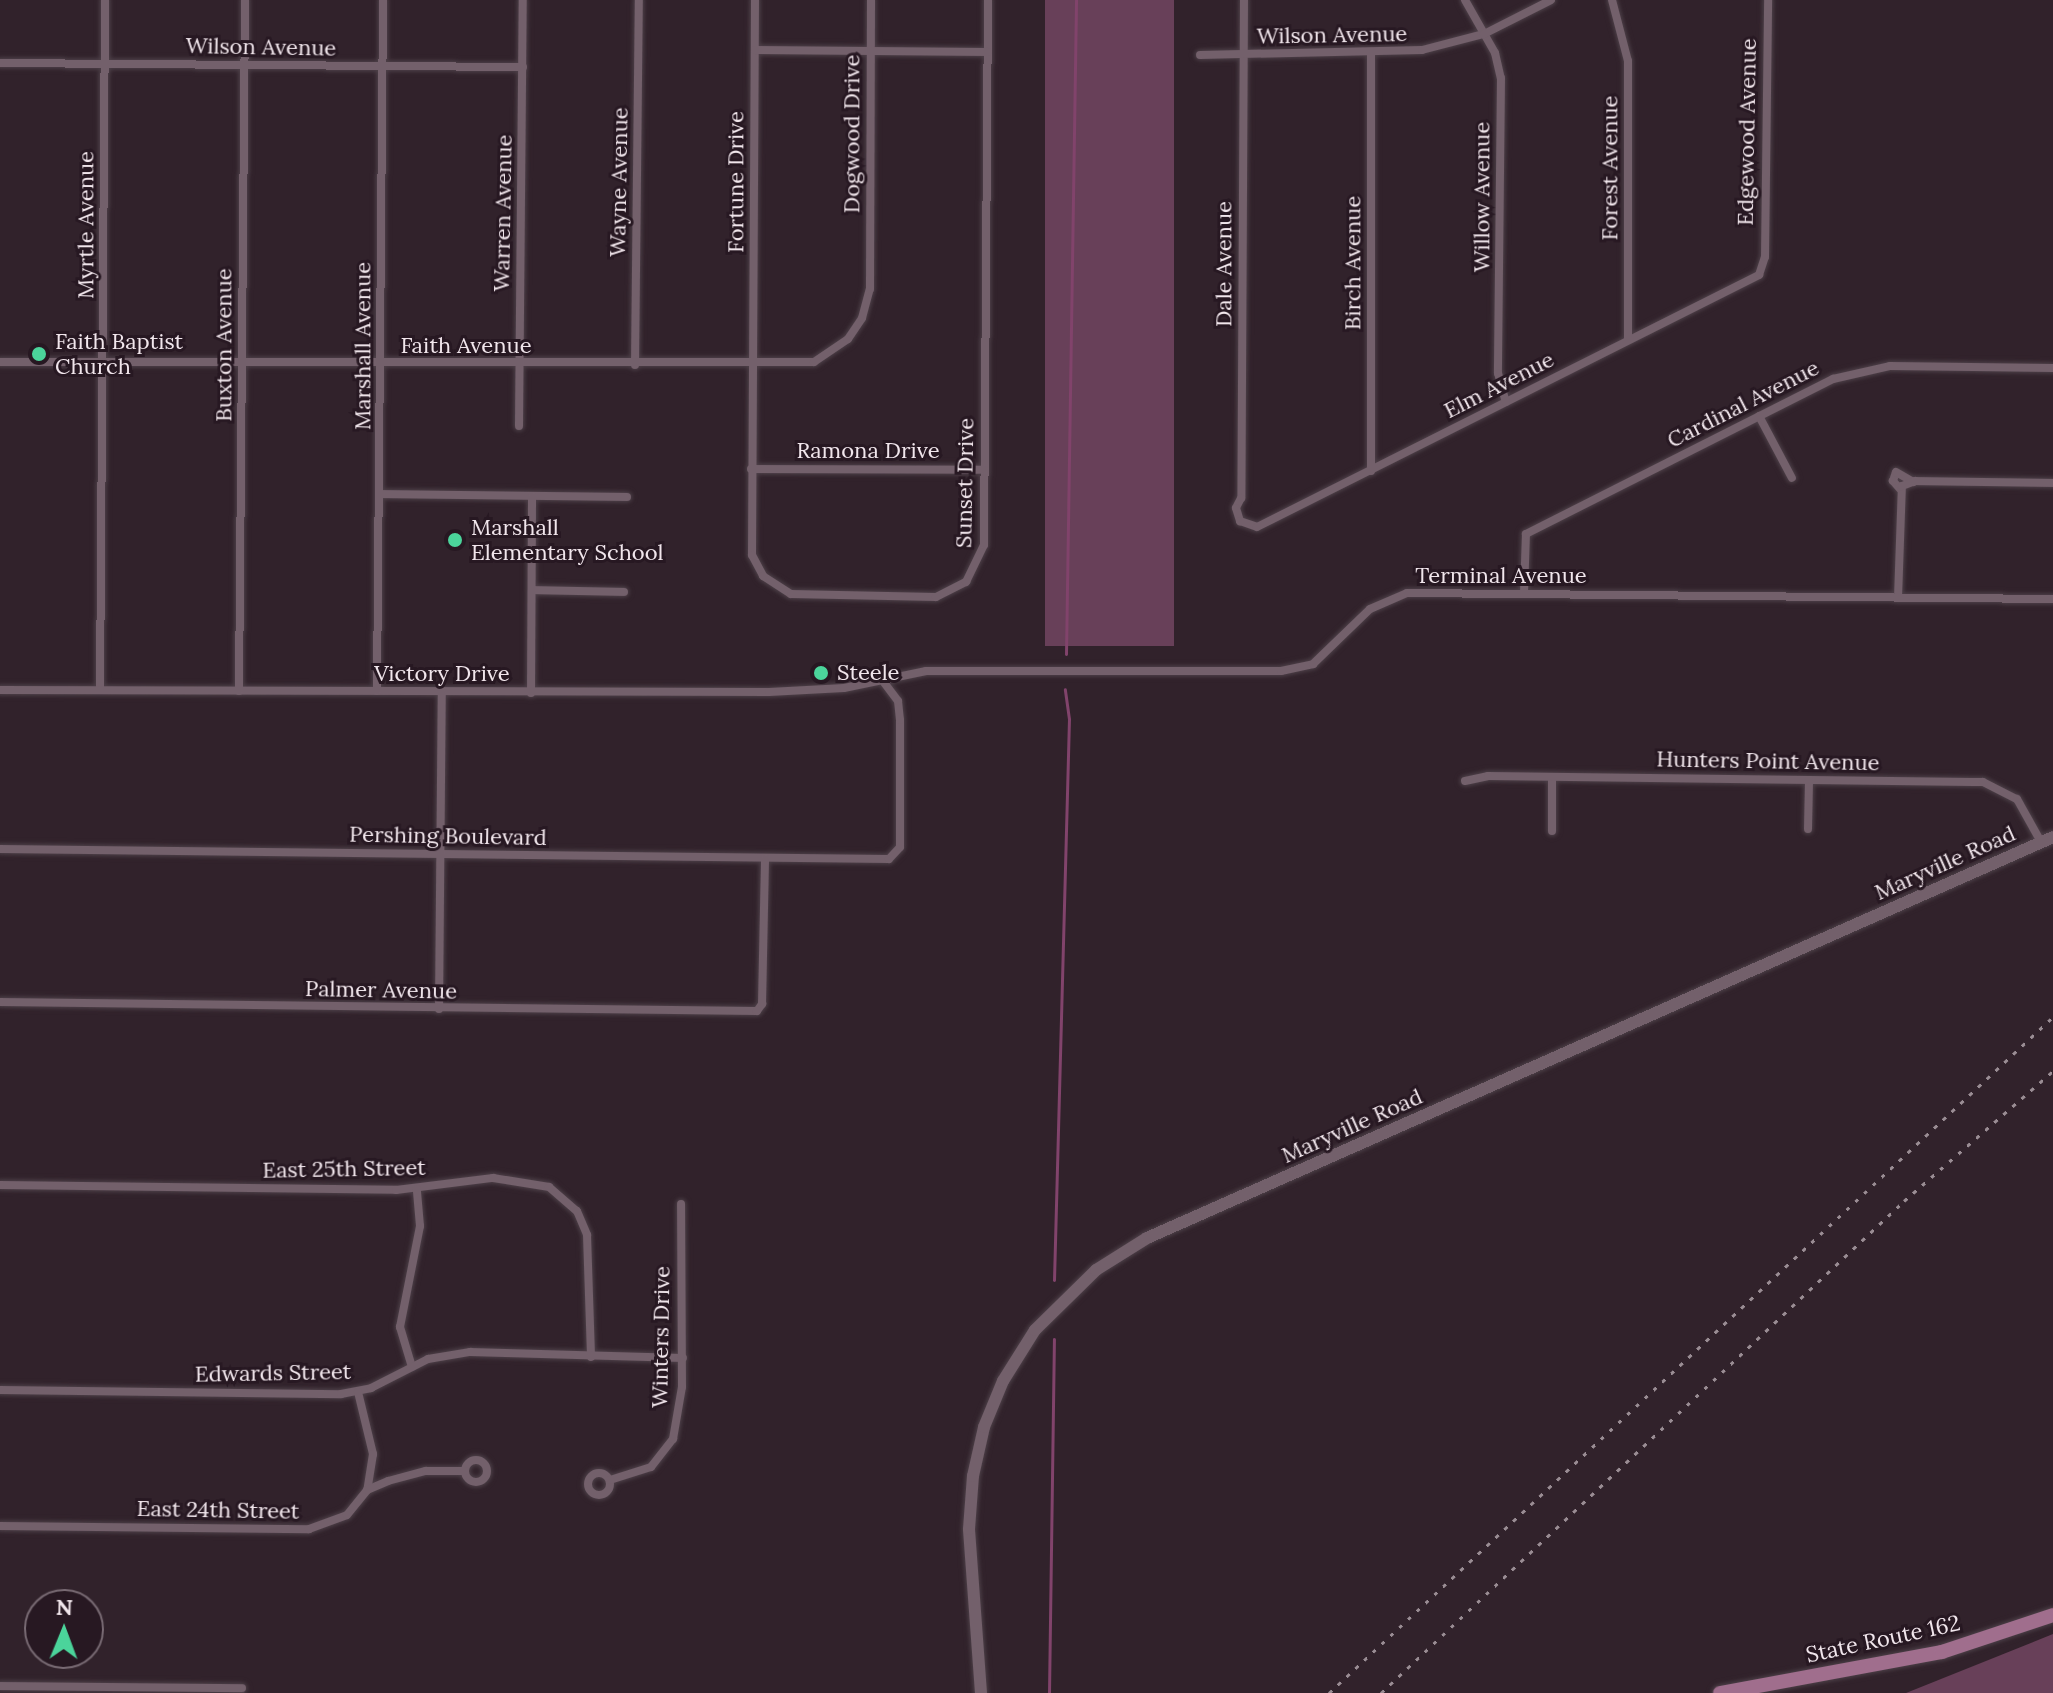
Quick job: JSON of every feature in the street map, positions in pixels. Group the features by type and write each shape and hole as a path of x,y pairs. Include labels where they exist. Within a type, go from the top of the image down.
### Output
{"main road":[{"name":"Maryville Road","path":"981,1693 969,1529 980,1441 1017,1356 1056,1305 1096,1270 1147,1238 2047,840"},
{"name":"State Route 162","path":"1720,1693 1942,1652 2053,1615"}],"street":[{"name":"Myrtle Avenue","path":"100,689 105,0"},
{"name":"Buxton Avenue","path":"239,691 245,0"},
{"name":"Marshall Avenue","path":"377,691 383,0"},
{"name":"Warren Avenue","path":"519,426 523,0"},
{"name":"Wayne Avenue","path":"635,365 639,0"},
{"name":"Fortune Drive","path":"752,364 755,0"},
{"name":"Dogwood Drive","path":"870,269 871,0"},
{"name":"Sunset Drive","path":"752,364 750,543 756,566 779,590 806,597 936,597 960,587 974,574 983,553 988,0"},
{"name":"Dale Avenue","path":"1244,0 1241,498 1236,508 1244,524"},
{"name":"Willow Avenue","path":"1465,0 1484,34 1501,78 1498,373 1506,402"},
{"name":"Wilson Avenue","path":"1200,55 1371,55 1422,50 1484,34 1551,0"},
{"name":"Forest Avenue","path":"1612,0 1628,61 1628,339"},
{"name":"Edgewood Avenue","path":"1764,264 1768,0"},
{"path":"755,50 988,52"},
{"name":"Birch Avenue","path":"1371,55 1371,471"},
{"name":"Wilson Avenue","path":"0,63 523,67"},
{"name":"Elm Avenue","path":"1244,524 1263,525 1628,339 1753,280 1764,264"},
{"name":"Faith Avenue","path":"0,362 635,365 814,362 837,349 862,318 870,269"},
{"name":"Cardinal Avenue","path":"1524,593 1526,534 1833,379 1871,368 2053,368"},
{"path":"1759,416 1792,478"},
{"name":"Ramona Drive","path":"751,469 984,470"},
{"path":"1898,598 1900,489 1893,481 1896,472 1913,482"},
{"path":"1900,489 1913,482 2053,483"},
{"path":"380,494 627,497"},
{"path":"531,693 532,496"},
{"path":"532,590 624,592"},
{"name":"Terminal Avenue","path":"882,680 934,671 1291,670 1323,658 1370,609 1392,597 1524,593 2053,599"},
{"name":"Victory Drive","path":"0,690 796,691 882,680"},
{"name":"Pershing Boulevard","path":"0,849 765,858 896,855 899,709 882,680"},
{"path":"439,1009 442,692"},
{"name":"Hunters Point Avenue","path":"1465,781 1479,776 1983,782 2017,799 2047,840"},
{"path":"1552,777 1552,831"},
{"path":"1808,829 1809,780"},
{"name":"Palmer Avenue","path":"0,1002 439,1009 760,1009 765,858"},
{"name":"East 25th Street","path":"0,1185 417,1189 510,1178 549,1187 569,1202 584,1224 590,1249 591,1357"},
{"path":"412,1367 400,1327 420,1226 417,1189"},
{"name":"Winters Drive","path":"610,1480 642,1472 668,1450 679,1414 683,1358 681,1204"},
{"name":"Edwards Street","path":"0,1390 358,1392 412,1367 470,1352 683,1358"},
{"path":"358,1392 373,1454 367,1490"},
{"name":"East 24th Street","path":"0,1526 309,1529 347,1515 367,1490 407,1475 465,1471"},
{"path":"0,1686 242,1688"}],"shaded area":[{"path":"1045,0 1174,0 1174,646 1045,646"},
{"path":"2053,1634 2053,1693 1906,1693"}],"waterway":[{"path":"1066,654 1076,0"},
{"path":"1054,1280 1069,719 1065,689"},
{"path":"1049,1693 1054,1339"}],"railway":[{"path":"1329,1693 2053,1017"},
{"path":"1381,1693 1904,1201 2053,1071"}],"place":[{"name":"Faith Baptist Church","path":"39,354"},
{"name":"Marshall Elementary School","path":"455,540"},
{"name":"Steele","path":"821,673"}]}
